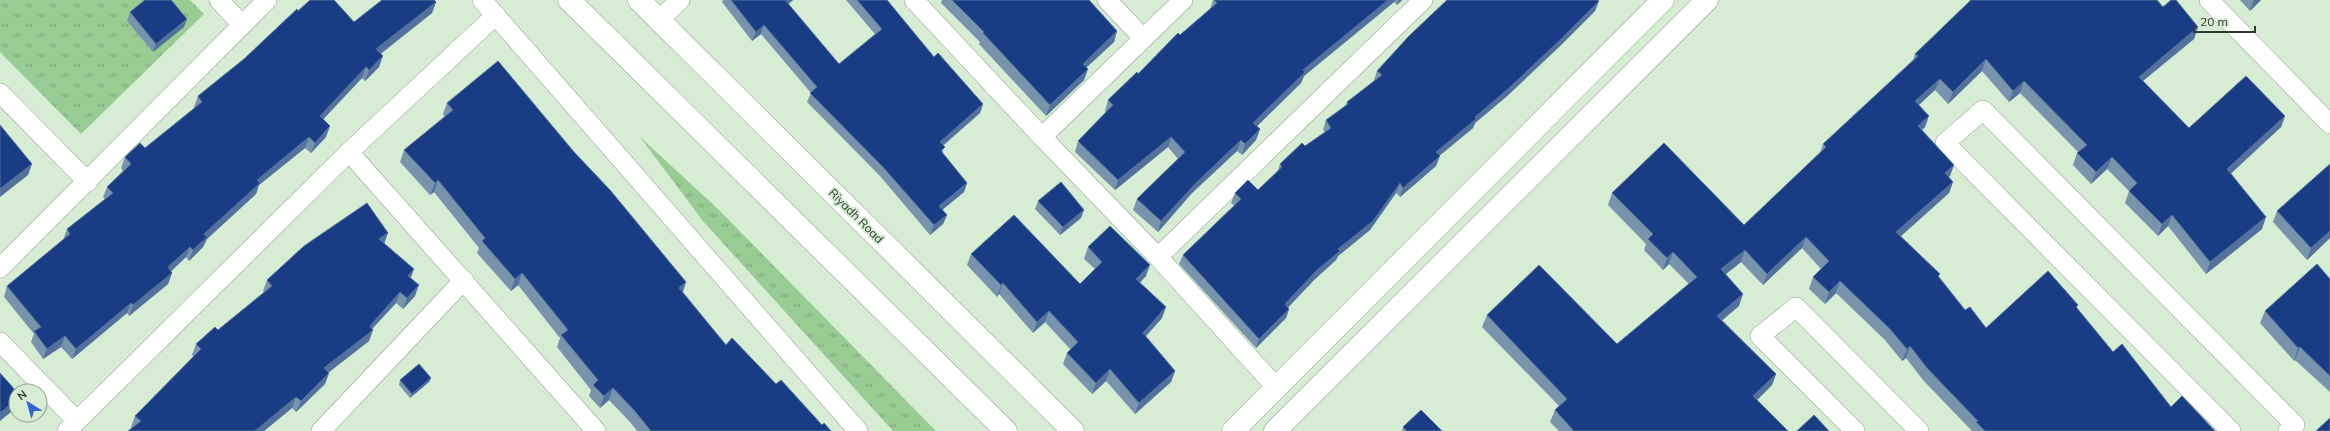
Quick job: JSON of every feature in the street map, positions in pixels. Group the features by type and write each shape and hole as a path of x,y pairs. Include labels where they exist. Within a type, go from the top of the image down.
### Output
{"street":[{"path":"219,0 242,24"},
{"path":"0,268 88,182 266,0"},
{"path":"482,0 858,431"},
{"path":"569,0 1006,431"},
{"name":"Riyadh Road","path":"639,0 1073,431"},
{"path":"659,20 680,0"},
{"path":"914,0 1042,137 1158,257 1276,387"},
{"path":"1107,0 1143,38"},
{"path":"1042,137 1183,0"},
{"path":"1158,257 1423,0"},
{"path":"1233,431 1663,0"},
{"path":"1275,431 1707,0"},
{"path":"2209,0 2330,124"},
{"path":"0,342 72,426 349,152 496,15"},
{"path":"0,93 88,182"},
{"path":"2231,431 1945,143 1982,110 2295,425 2288,431"},
{"path":"349,152 464,280 596,431"},
{"path":"321,431 464,280"},
{"path":"1855,431 1760,336 1796,308 1919,431"}],"green space":[{"path":"0,0 190,0 204,14 81,134 0,52"},
{"path":"640,137 718,209 936,431 893,431 703,221"}],"building":[{"path":"145,0 171,0 187,19 156,44 130,12"},
{"path":"310,0 334,0 354,22 382,0 434,0 436,2 376,49 383,56 369,70 366,67 320,116 330,126 315,143 309,137 257,180 260,183 204,234 207,237 193,250 190,247 168,267 172,273 133,305 131,303 76,349 65,336 47,349 34,331 41,327 7,286 70,234 67,229 113,193 107,187 131,164 125,157 140,143 145,148 202,102 198,96 244,59 297,9 298,11"},
{"path":"731,0 785,0 839,64 882,29 857,0 887,0 934,57 938,53 983,104 940,142 945,147 941,151 967,183 939,206 947,215 934,225 883,167 810,93 817,87 764,25 756,32"},
{"path":"952,0 1089,0 1117,31 1083,64 1088,69 1050,105 983,33 984,32"},
{"path":"1214,0 1388,0 1303,70 1305,72 1253,123 1260,129 1245,144 1241,140 1196,183 1161,221 1137,199 1185,152 1171,137 1118,180 1078,141 1113,105 1108,100 1137,72 1138,74 1178,33 1180,35 1217,3"},
{"path":"1447,0 1599,1 1509,88 1475,117 1476,119 1436,152 1440,156 1403,188 1400,183 1373,221 1338,249 1340,251 1317,270 1285,304 1289,309 1259,339 1183,255 1241,199 1235,193 1248,180 1258,190 1282,167 1280,164 1302,143 1305,146 1331,128 1326,120 1348,104 1347,102 1382,75 1377,71 1409,36"},
{"path":"1971,0 2157,0 2163,7 2171,0 2176,0 2198,27 2139,77 2189,128 2246,76 2285,116 2227,169 2266,217 2210,262 2172,215 2162,224 2129,191 2137,183 2112,157 2096,172 2077,153 2087,145 2024,81 2013,91 1986,59 1953,92 1940,79 1915,101 1929,116 1918,126 1954,165 1945,173 1953,182 1896,232 1940,274 1938,276 1965,310 1970,307 1986,328 2048,271 2078,305 2076,307 2113,352 2122,344 2171,407 2182,396 2215,431 1985,431 1976,422 1978,421 1927,368 1910,346 1907,349 1889,328 1840,281 1829,292 1813,277 1829,261 1806,237 1767,274 1745,250 1721,269 1743,294 1717,316 1776,374 1753,396 1788,431 1574,431 1555,410 1567,399 1487,315 1539,265 1617,344 1697,277 1673,252 1667,258 1648,239 1653,234 1612,193 1664,143 1744,225 1826,147 1823,144 1918,56 1915,54"},
{"path":"498,61 574,152 610,190 686,282 679,288 726,345 732,338 776,384 781,380 822,425 824,423 831,431 651,431 613,388 604,396 593,385 598,380 561,335 568,330 522,273 515,279 482,241 485,238 438,180 435,183 404,150 453,110 447,103"},
{"path":"0,125 32,164 0,189"},
{"path":"2330,164 2330,231 2311,248 2277,211"},
{"path":"1061,182 1084,210 1063,227 1038,201"},
{"path":"367,203 388,233 379,239 414,269 408,276 419,285 407,298 400,292 370,326 373,330 324,368 329,373 301,401 296,397 255,431 128,431 141,421 135,416 201,349 196,344 215,327 218,330 272,286 267,280 304,246"},
{"path":"1014,215 1080,284 1102,262 1088,247 1110,226 1150,265 1136,279 1166,307 1143,333 1175,371 1139,403 1110,369 1096,383 1067,353 1078,342 1049,311 1037,322 1003,283 1001,285 971,254"},
{"path":"2317,264 2330,279 2330,376 2300,347 2298,348 2265,311"},
{"path":"419,364 431,378 412,394 400,380"},
{"path":"0,373 9,383 8,406 0,413"},
{"path":"1421,410 1442,431 1407,431 1403,427"},
{"path":"1814,415 1829,431 1797,431"},
{"path":"2330,418 2330,431 2316,431"}]}
